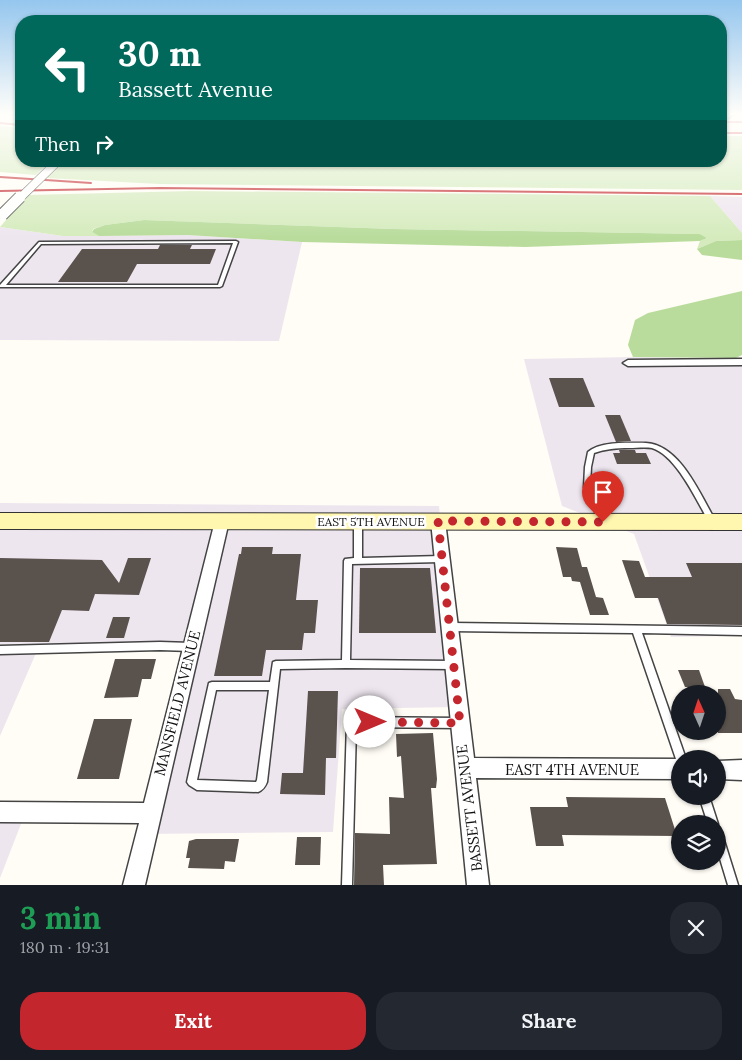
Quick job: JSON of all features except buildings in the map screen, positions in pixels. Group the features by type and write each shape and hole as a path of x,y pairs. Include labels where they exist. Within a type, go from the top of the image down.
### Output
{"main road":[{"name":"EAST 5TH AVENUE","path":"0,521 742,522"}],"street":[{"path":"2,215 52,167"},
{"path":"628,363 742,362"},
{"name":"BASSETT AVENUE","path":"438,521 478,885"},
{"name":"MANSFIELD AVENUE","path":"134,885 190,647 222,522"},
{"name":"EAST 4TH AVENUE","path":"464,768 671,770"},
{"path":"726,770 742,770"},
{"path":"0,812 150,813"}],"lane":[{"path":"236,242 220,286 1,286 40,243 236,242"},
{"path":"603,522 588,488 591,452 604,446 652,446 671,456 712,522"},
{"path":"358,521 358,560"},
{"path":"346,664 348,560 442,559"},
{"path":"450,627 742,631"},
{"path":"636,630 678,750"},
{"path":"0,650 190,647"},
{"path":"273,686 212,686 192,782 197,786 258,787 262,782 276,665 453,665"},
{"path":"347,885 352,722 460,723"},
{"path":"726,863 733,885"}],"shaded area":[{"path":"710,196 742,197 742,233"},
{"path":"0,227 63,236 187,235 302,242 279,341 0,340"},
{"path":"742,358 742,636 671,637 634,534 562,506 524,359"},
{"path":"0,503 439,506 458,707 342,709 333,832 144,834 190,649 40,644 0,736"},
{"path":"26,811 0,878 0,813"}],"green space":[{"path":"0,155 15,155 15,167 44,167 36,175 0,172"},
{"path":"727,155 742,155 742,190 160,184 47,178 58,167 727,167"},
{"path":"191,191 710,196 742,233 742,240 716,241 697,249 700,241 707,238 700,234 393,229 144,220 105,225 93,229 92,232 99,236 63,236 0,227 28,195"},
{"path":"144,220 393,229 700,234 707,238 700,241 525,247 302,242 187,235 99,236 92,232 94,229 105,225"},
{"path":"742,240 742,260 702,255 697,249 716,241"},
{"path":"742,291 742,355 736,358 633,357 628,345 635,320 648,313"}],"railway":[{"path":"0,177 91,183"},
{"path":"0,191 160,188 742,194"}],"route":[{"path":"370,722 460,723 438,521 603,522"}]}
